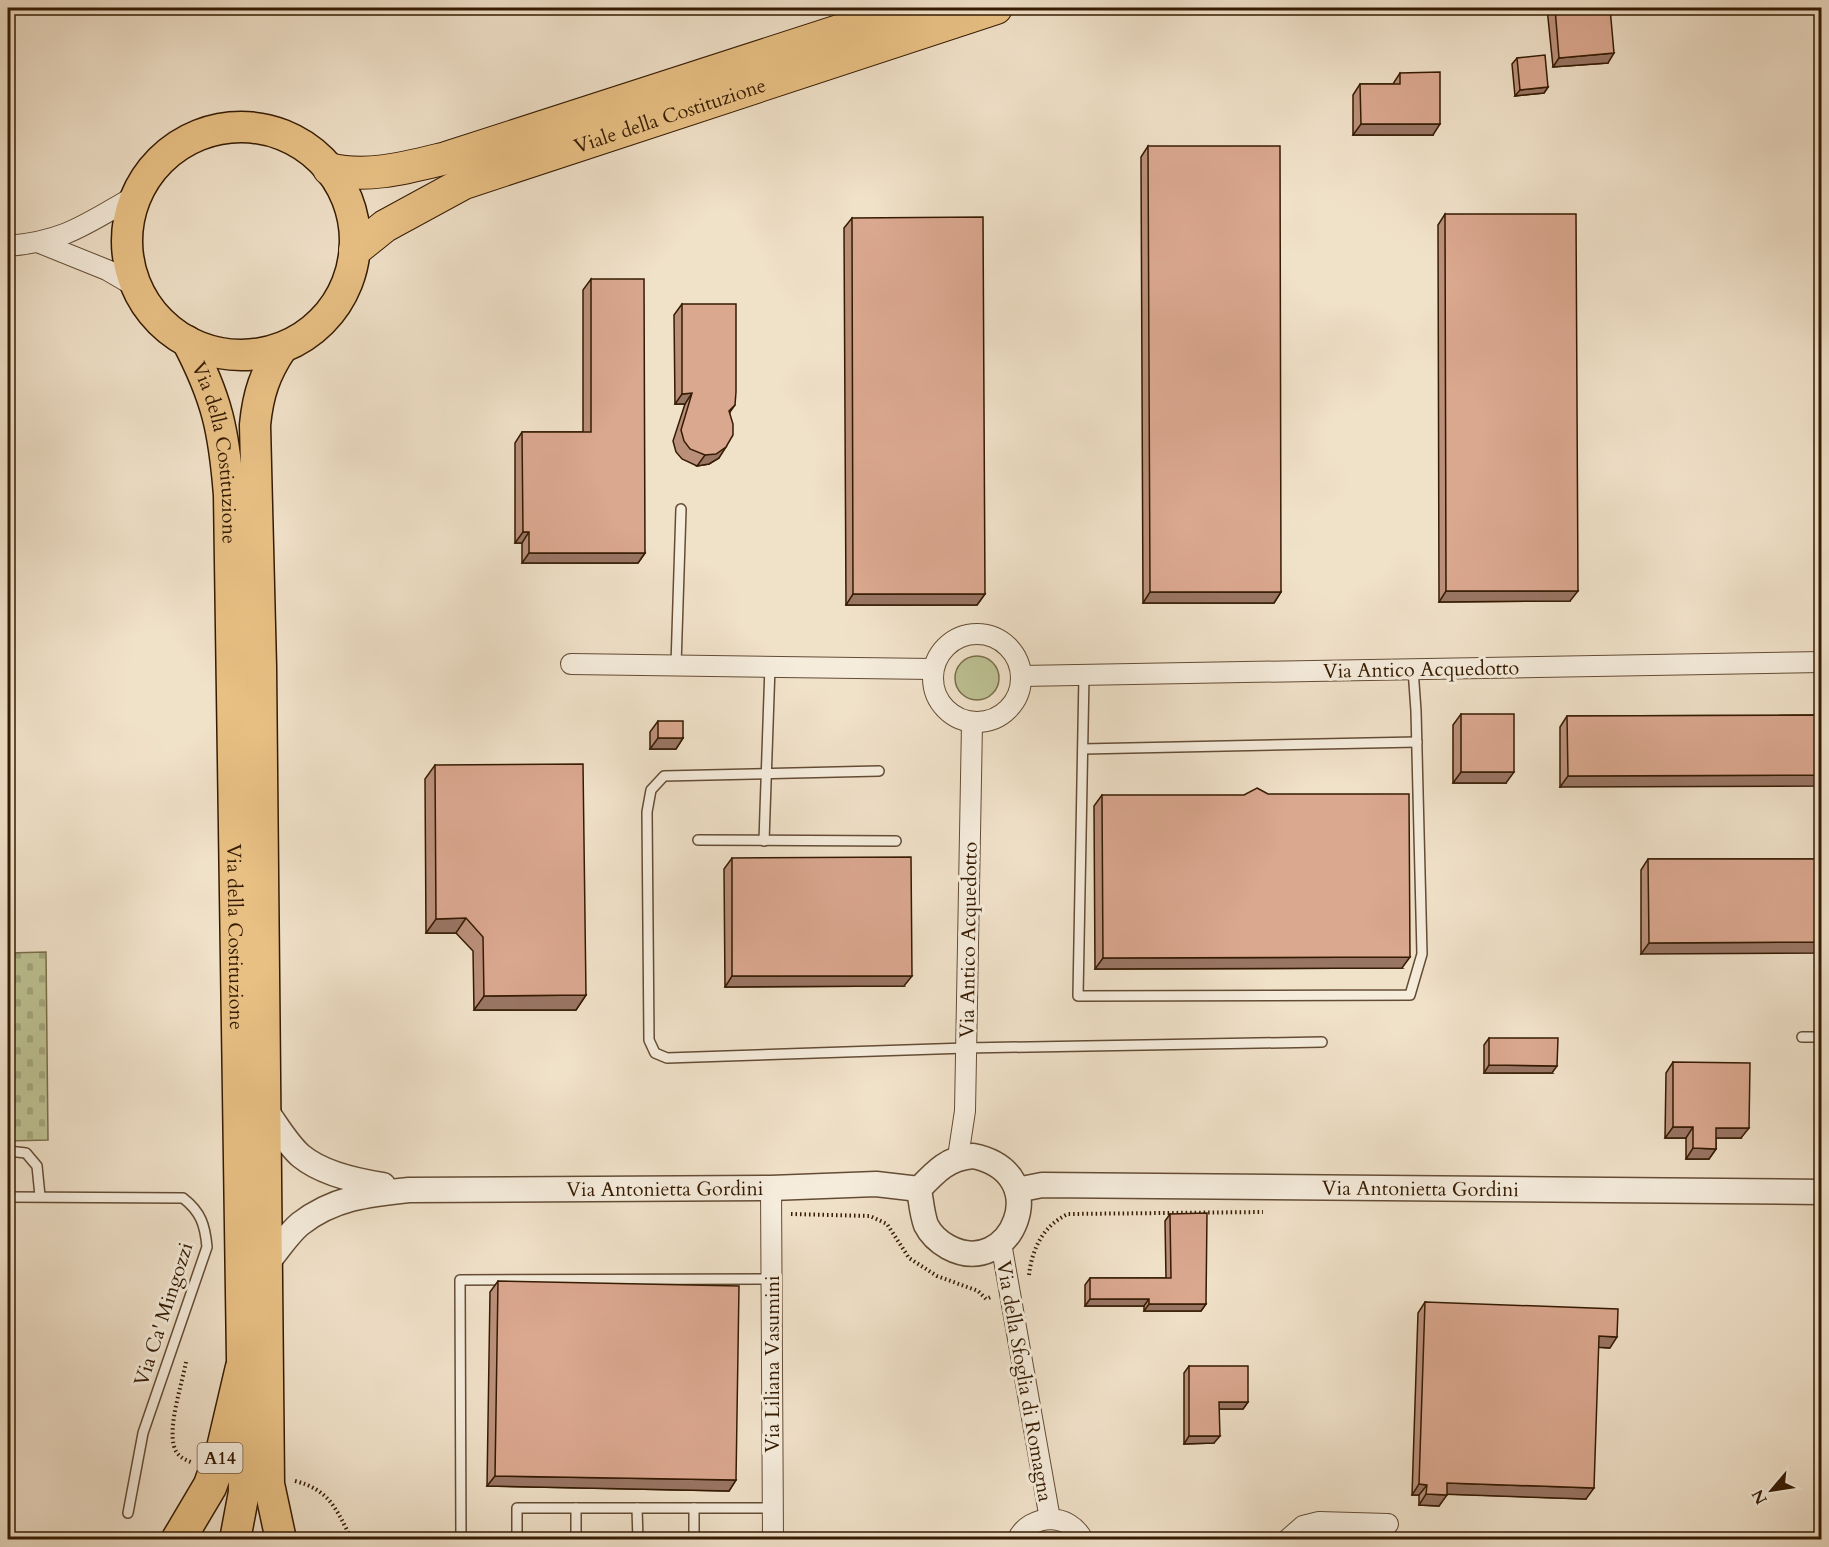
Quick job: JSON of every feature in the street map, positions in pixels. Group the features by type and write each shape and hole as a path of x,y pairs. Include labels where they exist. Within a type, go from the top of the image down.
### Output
{"highway":[{"name":"Viale della Costituzione","path":"329,169 345,173 373,171 446,158 910,8"},
{"name":"Viale della Costituzione","path":"355,250 385,226 464,183 996,8"},
{"name":"A14","path":"178,1539 210,1486 223,1450 242,1369"}],"main road":[{"path":"225,128 254,128 283,135 316,155 329,169 350,207 355,250 346,286 327,317 314,330 282,348 244,356 224,354 187,341 158,319 138,288 130,266 127,243 130,219 137,195 158,163 172,150 189,140 225,128"},
{"name":"Via della Costituzione","path":"187,341 217,405 225,446 229,495 244,1492 235,1539"},
{"name":"Via della Costituzione","path":"280,1539 269,1484 267,1112 255,424 258,393 269,368 282,348"}],"street":[{"path":"8,246 40,243 93,222 137,195"},
{"path":"40,243 107,270 138,288"},
{"path":"973,634 987,635 1000,640 1011,650 1018,662 1021,676 1020,691 1013,705 1002,715 987,722 972,723 952,714 937,698 932,684 933,669 939,655 960,637 973,634"},
{"name":"Via Antico Acquedotto","path":"1021,676 1821,662"},
{"path":"571,664 933,669"},
{"name":"Via Antico Acquedotto","path":"958,1157 965,1111 972,723"},
{"name":"Via Antonietta Gordini","path":"267,1112 300,1156 328,1171 358,1181 409,1190"},
{"path":"973,1156 988,1159 1011,1176 1017,1190 1018,1215 1015,1226 1000,1243 978,1253 954,1251 944,1245 927,1227 919,1189 944,1164 958,1157 973,1156"},
{"name":"Via Antonietta Gordini","path":"267,1263 299,1225 326,1206 356,1196 409,1190 771,1188 876,1184 919,1189"},
{"name":"Via Antonietta Gordini","path":"1017,1190 1042,1185 1821,1192"},
{"name":"Via Liliana Vasumini","path":"771,1188 773,1539"},
{"name":"Via della Sfoglia di Romagna","path":"1000,1243 1050,1519"},
{"path":"1017,1539 1028,1526 1050,1519 1062,1520 1073,1526 1083,1539"},
{"path":"1287,1539 1303,1526 1319,1522 1388,1524"}],"lane":[{"path":"676,665 681,509"},
{"path":"764,841 770,666"},
{"path":"1084,675 1078,996 1410,995 1422,954 1413,669"},
{"path":"1083,749 1417,742"},
{"path":"879,771 664,776 651,790 647,812 650,1040 655,1053 667,1058 966,1048 1322,1042"},
{"path":"698,840 896,841"},
{"path":"1802,1037 1821,1037"},
{"path":"8,1150 26,1153 37,1166 40,1196"},
{"name":"Via Ca' Mingozzi","path":"8,1197 183,1198 196,1209 205,1227 207,1247 143,1433 128,1513"},
{"path":"461,1539 460,1280 771,1279"},
{"path":"576,1508 576,1539"},
{"path":"637,1508 638,1539"},
{"path":"694,1508 694,1539"},
{"path":"517,1539 517,1509 773,1508"}],"path":[{"path":"771,1213 870,1216 887,1224 909,1258 937,1276 978,1291 986,1299 1028,1280 1031,1257 1039,1242 1053,1221 1068,1214 1267,1212"},
{"path":"188,1351 173,1431 174,1448 182,1458 194,1463"},
{"path":"292,1480 310,1484 326,1494 352,1539"}],"green space":[{"path":"977,656 992,663 999,678 992,693 977,700 962,693 955,678 962,663"},
{"path":"46,952 48,1140 8,1141 8,953"}],"building":[{"path":"1555,8 1610,8 1614,53 1559,58"},
{"path":"1545,55 1548,87 1520,90 1517,58"},
{"path":"1440,72 1440,124 1361,124 1360,84 1400,84 1400,73"},
{"path":"1148,146 1280,146 1281,592 1150,592"},
{"path":"1445,214 1576,214 1578,591 1446,591"},
{"path":"983,217 985,594 853,594 852,218"},
{"path":"591,279 644,279 645,553 529,553 529,532 523,532 522,432 591,432"},
{"path":"682,304 736,304 736,392 735,405 729,411 733,424 733,435 726,447 716,454 705,455 690,449 684,441 681,430 692,393 682,394"},
{"path":"1461,714 1514,714 1514,772 1461,772"},
{"path":"1821,715 1821,775 1568,776 1567,716"},
{"path":"658,721 683,721 683,738 658,738"},
{"path":"583,764 586,995 484,996 483,937 466,918 436,919 435,765"},
{"path":"1257,788 1268,794 1409,794 1410,957 1103,958 1102,795 1244,795"},
{"path":"911,857 912,976 732,976 732,858"},
{"path":"1648,859 1821,859 1821,942 1649,943"},
{"path":"1489,1038 1558,1038 1557,1066 1489,1065"},
{"path":"1673,1062 1750,1063 1749,1128 1716,1128 1716,1149 1693,1148 1693,1127 1673,1127"},
{"path":"1207,1213 1206,1304 1149,1304 1149,1299 1090,1299 1090,1278 1171,1278 1170,1214"},
{"path":"498,1281 739,1286 736,1480 495,1476"},
{"path":"1425,1302 1618,1309 1617,1337 1599,1336 1594,1488 1447,1483 1447,1495 1426,1494 1427,1485 1419,1484"},
{"path":"1189,1366 1248,1366 1248,1402 1219,1402 1220,1436 1189,1436"}]}
